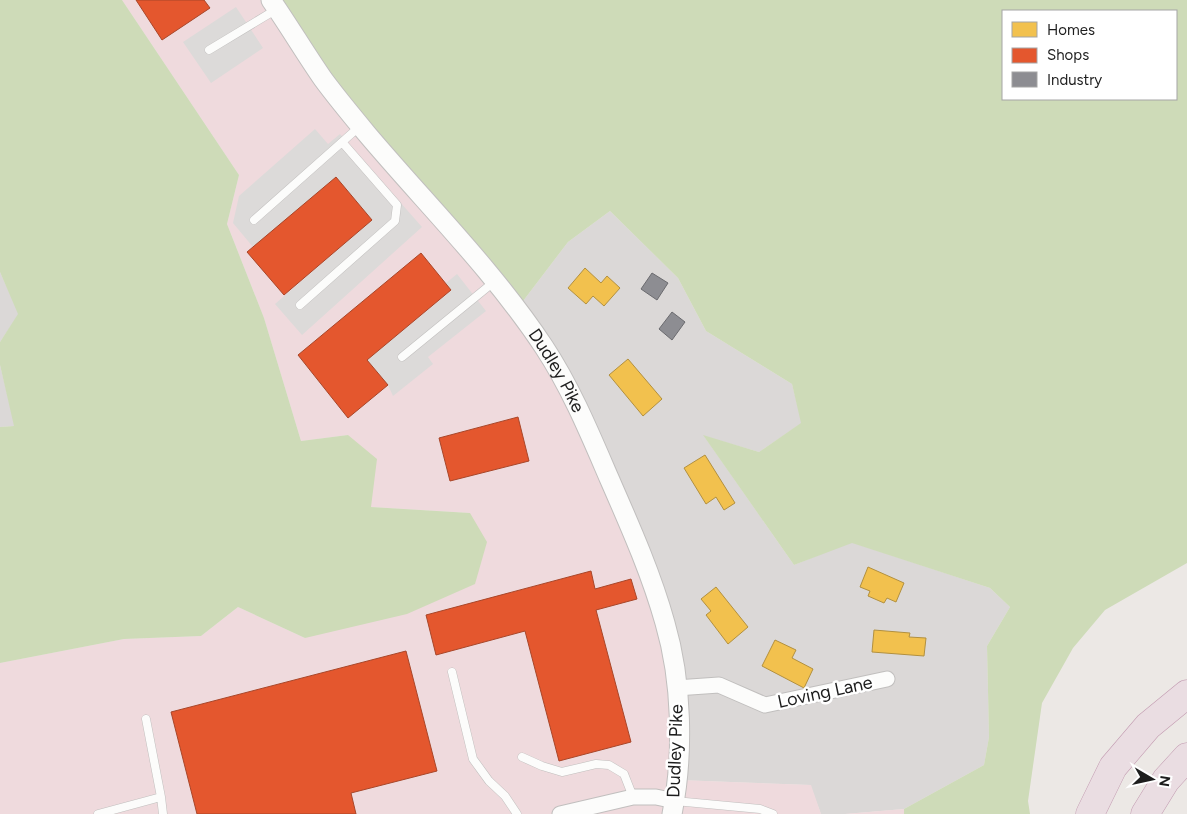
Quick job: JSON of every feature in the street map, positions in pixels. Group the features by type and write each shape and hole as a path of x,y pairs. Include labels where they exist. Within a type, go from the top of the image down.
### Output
{"highway":[{"path":"1090,814 1112,767 1148,726 1187,694"},
{"path":"1145,814 1148,806 1166,780 1187,758"}],"street":[{"name":"Dudley Pike","path":"274,4 324,80 361,126 465,244 517,309 545,349 568,390 593,441 653,584 666,625 676,688 679,724 678,780 673,808"},
{"name":"Loving Lane","path":"676,688 719,685 765,705 887,679"},
{"path":"560,814 633,797 656,797 673,808"}],"lane":[{"path":"209,50 274,4"},
{"path":"254,220 361,126"},
{"path":"300,304 395,221 396,205 342,142"},
{"path":"402,357 495,282"},
{"path":"452,672 474,759 489,781 504,796 517,814"},
{"path":"146,719 161,797 162,814"},
{"path":"522,757 562,772 596,764 609,765 624,774 633,797"},
{"path":"98,814 161,797"},
{"path":"673,808 760,809 773,814"}],"shaded area":[{"path":"122,0 271,0 545,349 666,625 678,780 811,785 821,814 0,814 0,663 124,639 201,636 238,607 305,638 470,513 371,507 348,435 301,441 264,318 227,224 239,175"},
{"path":"236,7 263,48 211,83 183,42"},
{"path":"315,129 328,144 340,134 422,227 302,335 275,304 372,220 336,177 253,247 233,223 239,196"},
{"path":"610,211 678,278 706,331 792,384 802,423 759,452 704,436 794,565 851,542 990,588 1010,607 987,646 989,737 984,765 904,809 845,814 821,814 810,785 678,780 517,309 568,242"},
{"path":"0,272 19,314 0,342"},
{"path":"457,274 486,311 428,357 433,364 393,396 388,385 367,360 451,291 446,283"},
{"path":"0,365 15,426 0,427"},
{"path":"904,809 904,814 845,814"}],"green space":[{"path":"0,0 122,0 239,175 227,224 264,318 301,441 348,435 377,459 371,507 470,513 487,542 475,584 407,614 305,638 238,607 201,636 124,639 0,663 0,427 14,426 0,365 0,342 18,314 0,272"},
{"path":"271,0 1187,0 1187,563 1105,610 1073,648 1042,703 1028,801 1030,814 904,814 904,809 984,765 989,737 987,646 1010,607 990,588 852,543 794,565 703,435 759,452 801,423 792,384 706,331 678,278 610,211 568,242 517,309"}],"building: Homes":[{"path":"585,268 601,283 607,276 620,288 604,306 593,296 586,304 568,288"},
{"path":"628,359 662,399 643,416 609,375"},
{"path":"705,455 735,503 724,510 716,497 706,504 684,468"},
{"path":"868,567 904,583 896,602 887,598 884,603 868,596 870,591 860,587"},
{"path":"716,587 748,627 728,644 706,615 711,611 701,599"},
{"path":"874,630 910,633 909,637 926,638 924,656 872,652"},
{"path":"775,640 796,650 792,658 813,669 804,688 762,666"}],"building: Shops":[{"path":"136,0 204,0 210,8 162,40"},
{"path":"336,177 372,220 284,295 247,252"},
{"path":"421,253 451,290 367,360 388,385 348,418 298,355"},
{"path":"518,417 529,461 450,481 439,438"},
{"path":"591,571 595,589 631,579 637,599 596,610 631,742 559,761 525,631 436,655 426,615"},
{"path":"406,651 437,771 351,793 356,814 197,814 171,712"}],"building: Industry":[{"path":"652,273 668,283 657,300 641,289"},
{"path":"672,312 685,322 672,340 659,329"}]}
